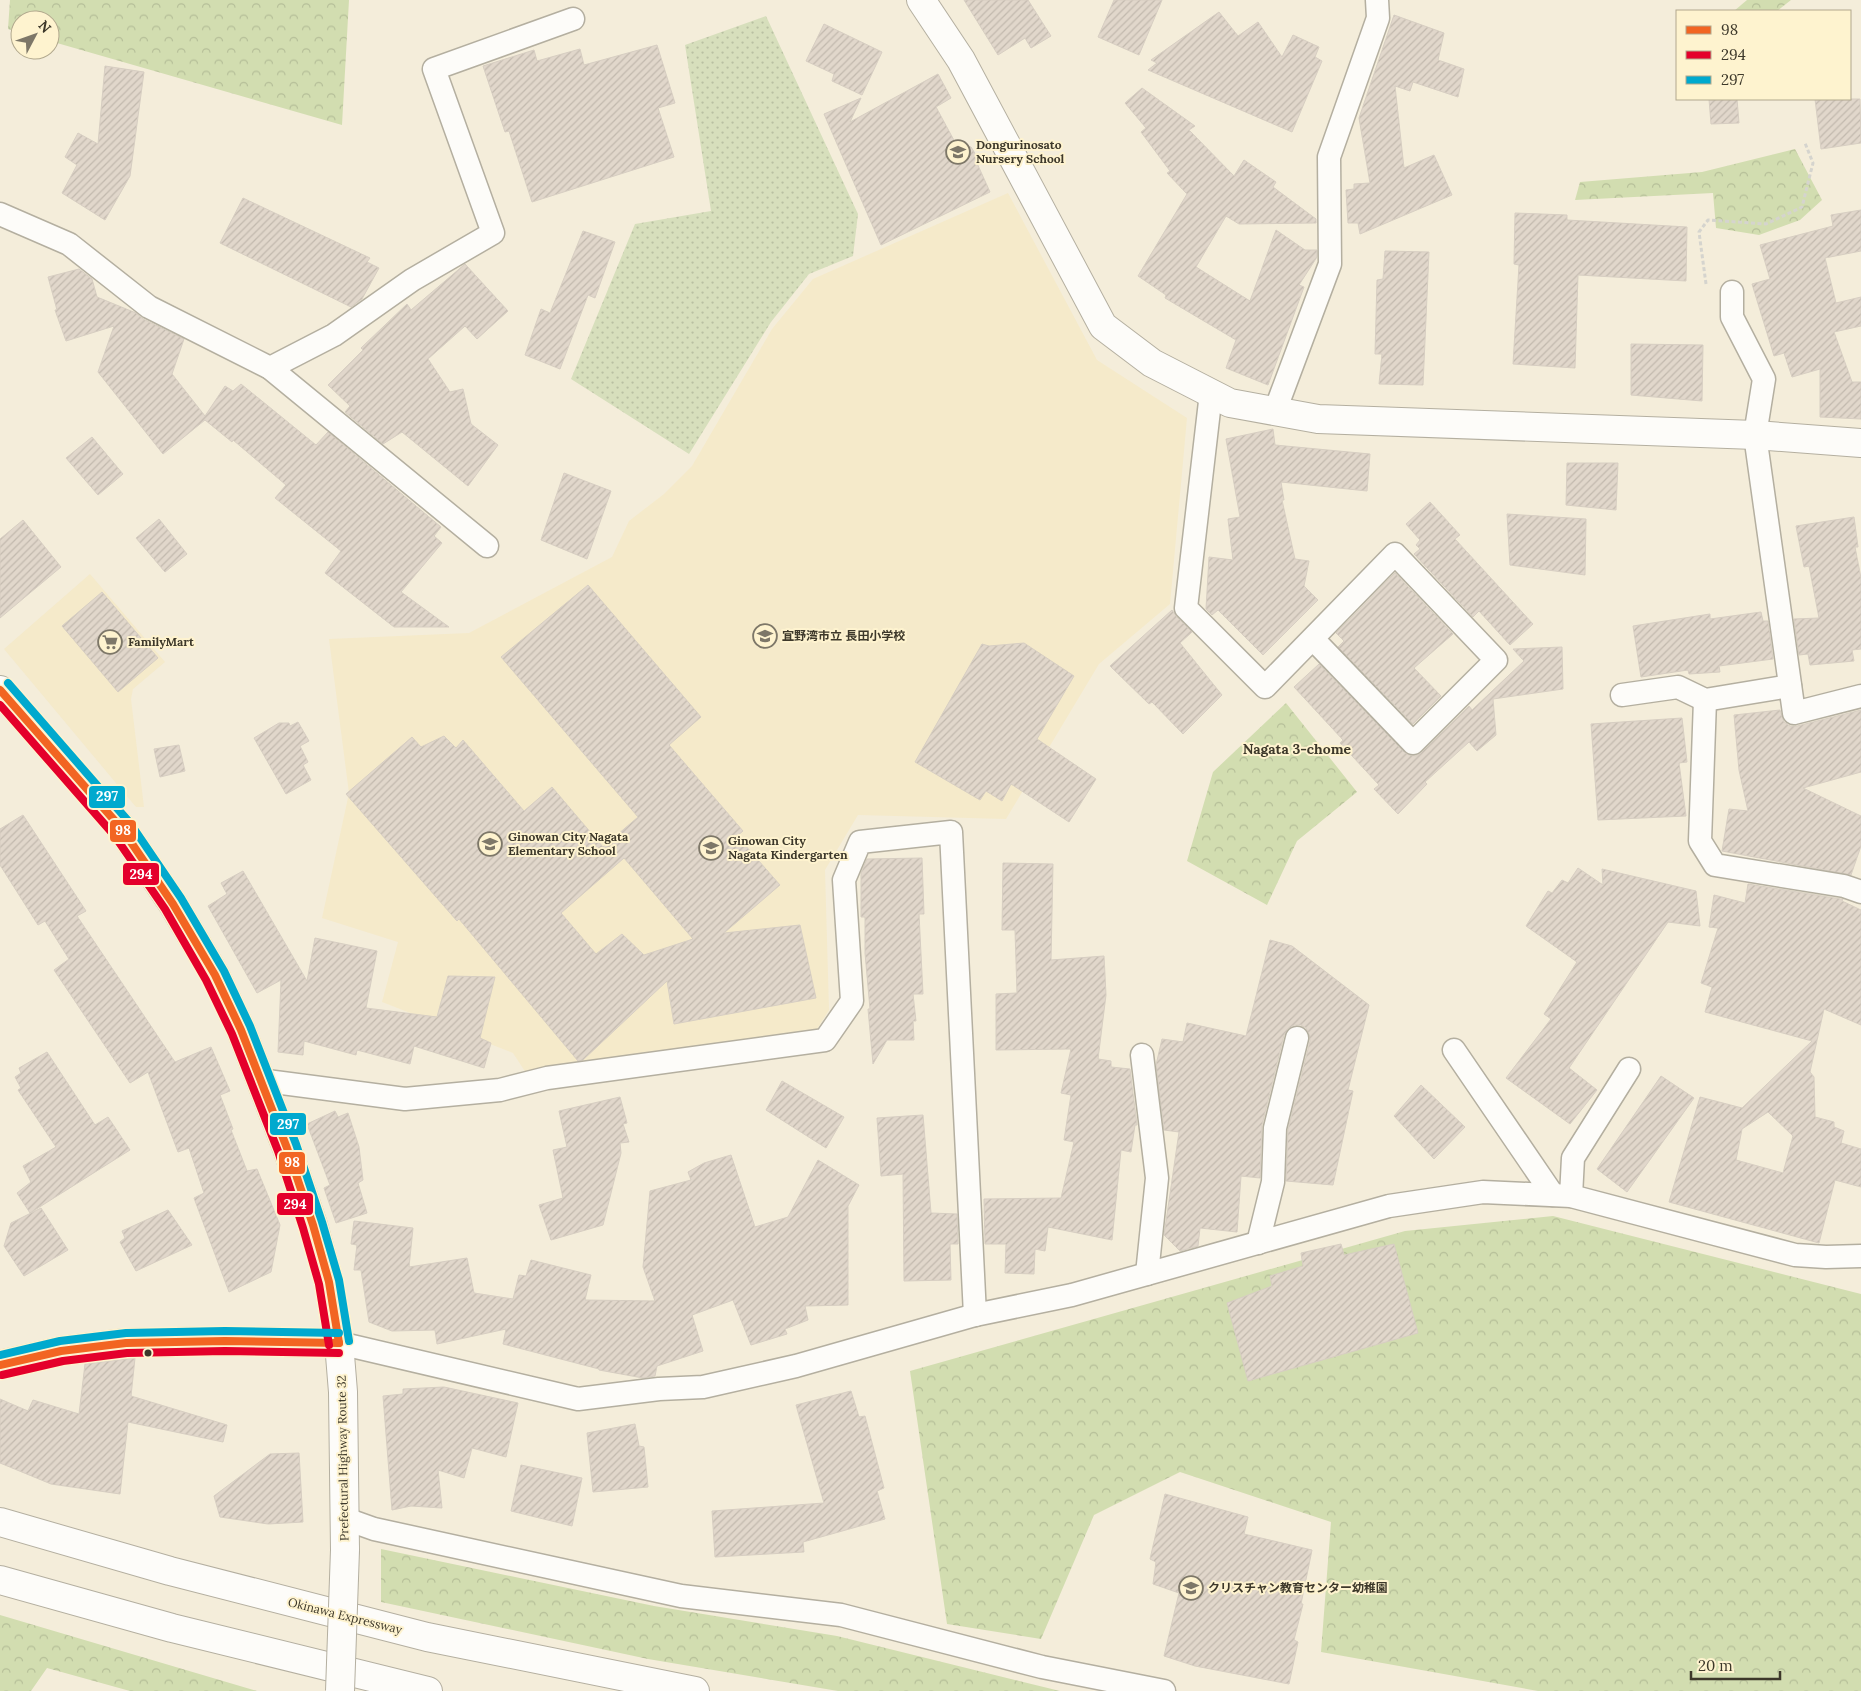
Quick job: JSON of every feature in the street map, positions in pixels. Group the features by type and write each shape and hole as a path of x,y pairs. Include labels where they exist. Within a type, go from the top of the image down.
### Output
{"main road":[{"path":"922,0 961,60 1103,326 1152,363 1230,403 1318,419 1755,435 1861,443"},
{"name":"Prefectural Highway Route 32","path":"0,690 122,829 173,904 215,975 241,1030 287,1148 313,1225 329,1282 339,1344 343,1392 346,1519 340,1691"},
{"path":"0,1365 61,1351 126,1343 225,1341 339,1344"},
{"name":"Okinawa Expressway","path":"0,1522 170,1571 427,1637 695,1691"},
{"path":"0,1580 172,1628 428,1691"}],"street":[{"path":"1275,411 1330,264 1329,158 1378,18 1377,0"},
{"path":"270,368 334,335 412,280 493,232 434,69 573,19"},
{"path":"0,214 69,244 149,307 270,368 487,546"},
{"path":"1732,292 1732,317 1764,379 1755,435 1794,713 1861,696"},
{"path":"1211,394 1186,608 1265,687 1395,554 1496,660 1414,743 1313,639"},
{"path":"1622,695 1678,686 1705,700 1790,686"},
{"path":"1705,700 1700,841 1715,865 1844,886 1861,892"},
{"path":"259,1080 406,1099 500,1090 547,1078 825,1040 852,1001 844,880 860,842 951,832 975,1315"},
{"path":"1258,1243 1273,1182 1275,1128 1297,1038"},
{"path":"1454,1050 1562,1195"},
{"path":"1142,1055 1157,1178 1146,1274"},
{"path":"1562,1195 1572,1158 1629,1069"},
{"path":"339,1344 578,1399 659,1389 704,1387 796,1366 975,1315 1072,1294 1389,1206 1483,1192 1562,1195 1795,1255 1826,1257 1861,1256"},
{"path":"346,1519 374,1529 681,1596 841,1615 1042,1667 1164,1691"}],"path":[{"path":"1707,287 1699,232 1708,220 1766,224 1802,206 1813,163 1805,143"}],"shaded area":[{"name":"宜野湾市立 長田小学校","path":"1008,193 1097,360 1187,418 1170,604 1099,664 1006,819 858,815 825,870 829,1010 814,1034 528,1076 513,1053 382,1002 398,942 322,918 349,793 329,639 469,633 612,557 629,521 664,494 692,466 772,329 813,279"},
{"path":"90,574 165,662 133,689 131,699 144,807 136,807 4,649"}],"green space":[{"path":"10,0 349,0 342,125 60,44 60,10 10,10 10,30 8,29"},
{"path":"1747,0 1791,0 1778,10 1735,10"},
{"path":"766,16 858,214 853,256 809,274 771,322 689,454 571,379 635,224 711,211 685,45"},
{"path":"1795,149 1822,200 1800,220 1759,235 1716,228 1713,193 1575,200 1580,182 1702,172"},
{"path":"1286,703 1357,792 1297,841 1267,905 1187,861 1213,772"},
{"path":"1553,1216 1861,1294 1861,1691 1538,1691 1321,1652 1331,1522 1180,1472 1094,1515 1041,1639 947,1624 910,1371 1405,1231"},
{"path":"381,1549 654,1606 837,1636 1060,1691 838,1691 648,1659 381,1602"},
{"path":"0,1615 257,1691 130,1691 47,1668 31,1691 0,1691"}],"building":[{"path":"964,0 1028,0 1051,36 1031,48 1025,38 998,55"},
{"path":"1114,0 1162,0 1139,55 1098,37"},
{"path":"1219,12 1238,36 1258,22 1282,57 1293,35 1319,47 1315,57 1322,61 1292,132 1148,70 1157,63 1151,60"},
{"path":"1394,15 1444,33 1438,60 1464,69 1458,97 1413,82 1410,91 1395,86 1404,168 1434,155 1452,195 1360,234 1358,223 1348,223 1346,190 1354,189 1354,184 1370,183 1359,118"},
{"path":"824,24 882,52 862,95 832,81 834,74 806,61"},
{"path":"657,45 675,103 658,108 674,157 532,202 509,131 505,132 483,66 534,50 537,61 580,49 584,65"},
{"path":"105,66 144,72 130,176 105,220 62,193 77,165 65,157 78,133 98,144"},
{"path":"938,74 951,98 936,107 956,144 971,147 990,192 881,245 824,114 861,98 850,122"},
{"path":"1142,88 1195,126 1189,130 1234,176 1244,160 1276,182 1273,187 1316,219 1316,223 1239,224 1226,216 1196,267 1250,301 1276,230 1305,250 1317,250 1317,257 1299,285 1304,287 1268,385 1226,368 1236,340 1165,298 1166,295 1138,276 1187,194 1167,173 1170,171 1141,132 1146,128 1125,103"},
{"path":"1860,99 1861,143 1821,149 1815,100"},
{"path":"1709,100 1737,100 1739,123 1711,124"},
{"path":"243,198 370,258 367,262 379,268 362,299 351,307 220,243"},
{"path":"1861,210 1861,251 1825,258 1836,303 1861,297 1861,326 1834,332 1852,382 1861,382 1861,419 1820,417 1820,369 1792,377 1784,353 1774,356 1752,284 1770,279 1760,245 1833,226 1831,215"},
{"path":"1515,213 1567,215 1567,220 1687,227 1686,281 1578,275 1575,368 1513,364 1519,265 1514,264"},
{"path":"583,231 615,242 595,298 588,295 560,369 525,355 541,309 550,313"},
{"path":"1385,251 1429,252 1423,385 1379,384 1382,354 1375,354 1377,280 1383,279"},
{"path":"465,264 508,311 477,339 465,326 428,359 450,392 463,389 471,424 498,445 468,486 402,432 383,444 345,412 350,406 328,385 363,350 361,348 407,304 411,310"},
{"path":"79,269 92,279 97,297 136,313 143,319 184,339 172,374 205,416 225,386 233,391 241,384 316,445 328,432 441,527 434,536 442,543 401,592 449,627 394,627 325,573 341,551 275,498 286,485 233,440 232,442 205,420 163,454 98,372 114,326 66,341 55,310 57,310 48,277"},
{"path":"1631,344 1703,345 1702,401 1631,395"},
{"path":"1273,429 1275,445 1370,454 1367,491 1281,482 1284,500 1282,500 1295,559 1309,561 1304,586 1318,600 1263,655 1218,610 1212,615 1206,609 1209,557 1233,560 1228,519 1240,517 1226,439"},
{"path":"92,437 123,474 98,495 66,458"},
{"path":"1567,463 1618,463 1616,510 1566,505"},
{"path":"564,473 611,491 587,559 541,540"},
{"path":"1430,502 1460,535 1455,539 1533,624 1510,645 1479,611 1473,617 1414,554 1420,549 1416,545 1420,540 1406,524"},
{"path":"1507,514 1586,519 1585,575 1510,565"},
{"path":"1854,517 1858,547 1855,547 1861,578 1861,649 1852,650 1854,661 1810,665 1808,654 1799,655 1794,619 1819,618 1809,566 1804,567 1796,526"},
{"path":"159,519 187,554 165,572 136,538"},
{"path":"23,520 61,567 0,618 0,539"},
{"path":"1395,573 1453,634 1414,668 1441,696 1413,724 1338,647 1344,641 1336,633"},
{"path":"588,585 701,717 669,745 743,831 737,836 780,885 724,933 800,925 816,998 674,1024 667,981 583,1060 578,1061 459,919 457,921 346,794 412,737 421,747 444,736 456,748 463,740 524,811 552,787 603,847 638,817 501,657","holes":["624,858 693,939 644,955 622,934 596,954 561,913"]},
{"name":"FamilyMart","path":"102,592 158,658 118,692 62,626"},
{"path":"1172,610 1192,632 1180,643 1222,695 1183,734 1152,702 1149,704 1110,666"},
{"path":"1761,612 1763,621 1768,621 1773,659 1719,666 1720,672 1689,674 1688,670 1641,677 1633,626 1710,614 1710,619"},
{"path":"1024,643 1074,676 1037,739 1096,779 1069,822 1011,784 1002,801 986,791 980,800 915,762 982,644 989,646"},
{"path":"1562,647 1563,689 1493,699 1496,735 1477,751 1469,742 1425,782 1427,784 1398,814 1374,789 1379,785 1340,743 1343,740 1294,687 1319,664 1404,752 1416,756 1469,706 1472,710 1524,661 1513,649"},
{"path":"1780,710 1784,722 1790,726 1797,726 1861,710 1861,772 1803,788 1861,816 1861,846 1851,875 1722,851 1729,809 1748,811 1739,770 1734,715"},
{"path":"1682,718 1687,762 1679,763 1686,816 1598,820 1591,724"},
{"path":"298,722 309,741 300,746 308,762 303,765 311,780 286,794 254,738 279,723 289,723 290,726"},
{"path":"179,745 185,771 160,777 154,749"},
{"path":"23,815 86,911 77,916 175,1062 211,1047 230,1091 220,1095 233,1129 231,1130 247,1171 257,1169 280,1225 271,1272 229,1292 194,1198 204,1193 189,1148 178,1152 148,1072 130,1083 54,970 69,959 45,921 38,925 0,865 0,829"},
{"path":"922,858 924,914 919,914 923,994 913,994 916,1021 913,1021 914,1040 887,1040 873,1064 868,1009 870,1009 865,953 865,917 861,917 861,873 867,859"},
{"path":"1003,863 1053,864 1051,960 1104,956 1106,995 1098,1059 1111,1061 1111,1067 1130,1069 1137,1125 1135,1125 1131,1152 1121,1150 1112,1240 1048,1227 1045,1251 1035,1249 1034,1274 1005,1273 1006,1244 985,1244 984,1199 1061,1198 1074,1142 1064,1140 1071,1095 1061,1093 1071,1049 996,1050 996,994 1017,993 1015,930 1002,930"},
{"path":"1578,868 1603,885 1602,869 1696,891 1700,926 1668,922 1569,1068 1597,1090 1570,1124 1506,1078 1551,1019 1544,1014 1577,962 1526,926 1548,891 1552,893 1562,880 1568,883"},
{"path":"243,871 307,981 315,938 377,951 366,1008 437,1017 448,976 495,977 480,1038 491,1043 484,1068 414,1046 410,1064 357,1050 356,1055 304,1041 303,1055 278,1052 281,980 257,993 208,906 227,894 221,883"},
{"path":"1748,884 1843,899 1842,901 1861,910 1861,1025 1824,1009 1810,1072 1814,1077 1815,1117 1834,1122 1834,1127 1844,1131 1841,1143 1861,1149 1861,1187 1835,1180 1819,1243 1669,1202 1700,1097 1742,1108 1812,1041 1705,1012 1712,987 1701,983 1718,928 1709,927 1714,895 1745,903","holes":["1768,1112 1793,1136 1783,1173 1736,1160 1742,1129"]},
{"path":"1270,940 1292,946 1369,1005 1348,1090 1353,1091 1333,1185 1286,1181 1288,1130 1310,1041 1306,1028 1301,1025 1294,1025 1284,1035 1262,1125 1260,1178 1241,1176 1237,1232 1200,1228 1198,1246 1180,1251 1164,1235 1179,1132 1164,1130 1156,1065 1162,1039 1183,1042 1187,1023 1246,1036"},
{"path":"47,1052 95,1125 108,1117 130,1150 30,1213 17,1193 31,1182 23,1166 56,1147 18,1090 21,1088 15,1077 21,1073 19,1068"},
{"path":"1661,1076 1694,1098 1627,1192 1597,1169"},
{"path":"782,1081 844,1117 826,1148 766,1110"},
{"path":"1421,1085 1465,1127 1434,1159 1394,1116"},
{"path":"620,1097 627,1123 623,1124 629,1142 620,1143 621,1153 603,1225 551,1240 539,1205 563,1198 553,1150 567,1147 559,1111"},
{"path":"335,1111 338,1117 348,1113 359,1147 363,1180 358,1183 367,1213 336,1223 324,1188 330,1185 307,1124"},
{"path":"923,1115 931,1213 957,1214 958,1244 950,1244 951,1280 904,1281 903,1174 881,1176 877,1118"},
{"path":"731,1155 755,1227 788,1217 818,1160 859,1185 848,1206 848,1305 805,1306 808,1320 785,1329 787,1334 751,1345 733,1300 692,1315 703,1351 657,1366 655,1376 643,1378 599,1370 503,1344 506,1329 437,1344 435,1330 392,1331 369,1322 361,1270 354,1270 357,1245 351,1244 354,1221 413,1228 409,1267 467,1258 474,1293 513,1299 519,1275 526,1276 531,1260 591,1275 585,1300 655,1301 643,1267 650,1191 691,1180 688,1172 704,1163"},
{"path":"41,1208 68,1250 24,1276 4,1246 11,1223"},
{"path":"168,1210 192,1245 136,1271 120,1242 125,1238 122,1231"},
{"path":"1341,1244 1344,1255 1394,1244 1418,1333 1248,1381 1227,1303 1272,1286 1270,1276 1303,1266 1301,1253"},
{"path":"135,1358 131,1396 227,1425 223,1442 128,1422 120,1494 51,1484 0,1463 0,1399 28,1411 33,1400 79,1414 85,1364"},
{"path":"444,1387 518,1403 506,1457 472,1448 464,1478 438,1470 442,1508 411,1506 392,1510 383,1396 403,1394 403,1389"},
{"path":"851,1391 859,1417 865,1416 884,1488 877,1491 885,1519 803,1542 804,1552 715,1557 712,1511 824,1503 796,1405"},
{"path":"635,1424 639,1446 644,1447 648,1487 593,1492 587,1433"},
{"path":"299,1453 303,1522 268,1524 220,1517 214,1496 270,1454"},
{"path":"521,1465 582,1478 572,1526 511,1511"},
{"path":"1165,1494 1248,1517 1244,1534 1312,1550 1301,1604 1303,1604 1294,1640 1298,1642 1289,1684 1195,1666 1164,1656 1179,1593 1153,1584 1156,1562 1150,1559"}],"transit line":[{"name":"297","path":"8,683 130,823 181,898 224,971 250,1026 296,1144 339,1280 349,1341"},
{"name":"98","path":"0,690 122,829 173,904 215,975 241,1030 287,1148 313,1225 329,1282 339,1343"},
{"name":"294","path":"0,705 114,835 165,909 206,980 232,1034 278,1151 319,1284 329,1345"},
{"name":"297","path":"0,1355 60,1341 126,1333 225,1331 339,1333"},
{"name":"98","path":"0,1365 61,1351 126,1343 225,1341 339,1343"},
{"name":"294","path":"2,1375 63,1361 127,1353 225,1351 339,1353"}],"place":[{"name":"Dongurinosato Nursery School","path":"958,152"},
{"name":"宜野湾市立 長田小学校","path":"765,636"},
{"name":"FamilyMart","path":"110,642"},
{"name":"Ginowan City Nagata Elementary School","path":"490,844"},
{"name":"Ginowan City Nagata Kindergarten","path":"711,848"},
{"name":"クリスチャン教育センター幼稚園","path":"1191,1588"}],"district":[{"name":"Nagata 3-chome","path":"1297,749"}]}
